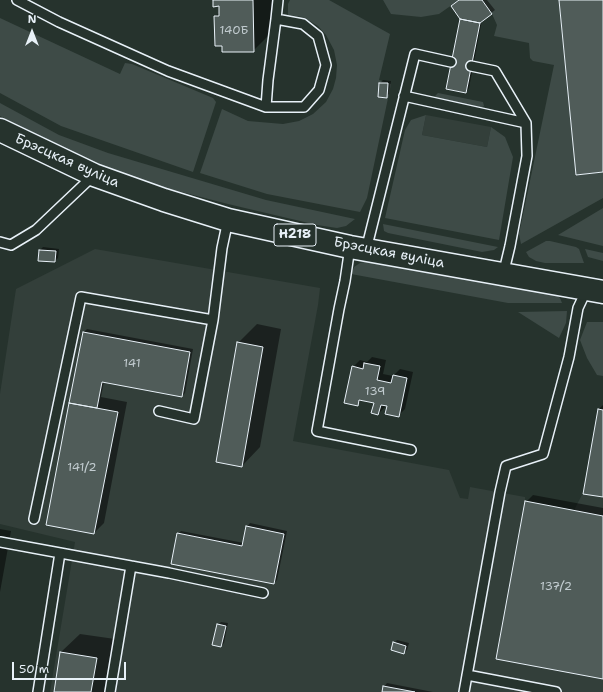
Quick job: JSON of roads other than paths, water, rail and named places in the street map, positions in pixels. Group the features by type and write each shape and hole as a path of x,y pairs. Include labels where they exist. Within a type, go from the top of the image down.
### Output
{"main road":[{"name":"Брэсцкая вуліца","path":"0,130 94,175 164,200 228,220 358,248 595,290"}],"lane":[{"path":"17,0 59,22 168,71 266,107 304,107 319,90 326,65 318,36 303,24 276,19"},
{"path":"266,107 278,0"},
{"path":"411,450 317,431 358,248 404,96 415,54 451,62"},
{"path":"471,66 495,71 526,123 527,156 510,246 503,274"},
{"path":"404,96 526,123"},
{"path":"0,242 11,245 36,230 94,175"},
{"path":"159,411 194,419 213,320 222,248 228,220"},
{"path":"464,692 506,466 543,454 569,357 578,308 595,290"},
{"path":"34,519 81,297 213,320"},
{"path":"0,542 131,566 263,593"},
{"path":"38,692 60,553"},
{"path":"110,692 131,566"},
{"path":"467,675 556,692"}]}
